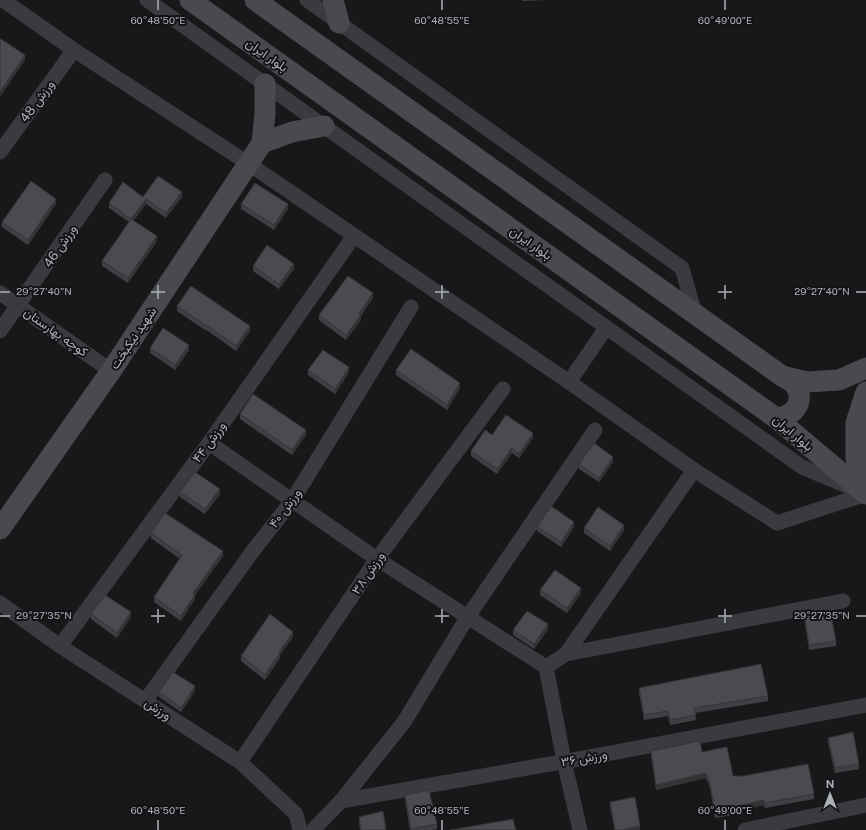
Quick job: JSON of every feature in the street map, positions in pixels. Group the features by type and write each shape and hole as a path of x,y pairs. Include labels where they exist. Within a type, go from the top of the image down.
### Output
{"street":[{"path":"3,0 74,50 248,164 569,382 694,470 777,523 866,494"},
{"path":"147,0 802,467 866,494"},
{"name":"بلوار ایران","path":"190,0 776,418 866,494"},
{"path":"255,0 782,376 794,383 798,390 798,404 789,415 776,418"},
{"path":"307,0 682,268 695,314"},
{"path":"333,0 339,23"},
{"name":"ورزش 48","path":"0,152 74,50"},
{"path":"265,84 266,114 262,143 292,132 324,126"},
{"name":"شهید نیکبخت","path":"0,529 111,371 262,143"},
{"name":"ورزش 46","path":"0,331 19,306 105,180"},
{"name":"ورزش ۴۴","path":"60,646 208,443 354,236"},
{"name":"کوچه بهارستان","path":"0,293 111,371"},
{"name":"ورزش ۴۰","path":"145,701 252,552 292,501 411,307"},
{"path":"569,382 606,328"},
{"path":"782,376 807,382 839,380 866,368"},
{"name":"ورزش ۳۸","path":"240,762 376,559 503,389"},
{"path":"866,392 856,423 856,459 866,494"},
{"path":"314,830 341,801 404,722 466,618 595,430"},
{"path":"208,443 376,559 466,618 546,667 564,761 580,830"},
{"path":"566,654 694,470"},
{"path":"546,667 566,654 843,600"},
{"name":"ورزش","path":"0,603 60,646 240,762 296,814 300,830"},
{"name":"ورزش ۳۶","path":"341,801 866,705"},
{"path":"745,830 866,805"}],"building":[{"path":"0,39 25,55 0,92"},
{"path":"158,176 182,192 166,213 146,199 131,219 109,203 123,182 143,197"},
{"path":"31,181 56,199 28,240 2,222"},
{"path":"255,183 288,204 274,225 241,204"},
{"path":"131,219 157,236 128,278 102,261"},
{"path":"267,245 294,264 279,284 253,266"},
{"path":"348,276 373,293 359,314 361,315 346,335 319,315"},
{"path":"191,286 250,326 236,346 177,306"},
{"path":"163,328 189,345 175,365 150,348"},
{"path":"411,349 460,383 447,405 396,370"},
{"path":"323,350 349,367 335,389 308,370"},
{"path":"253,394 306,430 292,450 240,414"},
{"path":"506,415 533,433 519,454 512,448 497,469 471,451 485,430 492,435"},
{"path":"594,443 613,457 599,478 579,464"},
{"path":"195,472 220,489 205,509 180,492"},
{"path":"551,506 574,522 561,542 537,527"},
{"path":"598,507 624,525 610,546 584,528"},
{"path":"165,513 223,551 193,593 195,594 181,616 154,597 182,555 151,533"},
{"path":"555,570 581,588 567,608 540,590"},
{"path":"105,595 131,612 117,633 91,614"},
{"path":"830,609 836,641 809,645 804,613"},
{"path":"527,611 548,624 534,644 513,630"},
{"path":"270,614 293,632 265,675 241,656"},
{"path":"761,664 768,696 694,708 696,715 670,720 668,711 644,715 639,688"},
{"path":"173,672 195,686 181,708 159,692"},
{"path":"853,732 859,764 835,768 828,738"},
{"path":"700,741 702,752 727,747 733,776 743,776 808,764 814,794 765,803 764,800 739,806 739,809 715,813 710,783 706,773 656,785 651,751"},
{"path":"429,790 437,824 411,829 405,795"},
{"path":"635,797 640,826 615,830 610,802"},
{"path":"383,811 386,830 361,830 359,817"},
{"path":"513,819 516,830 451,830"}]}
